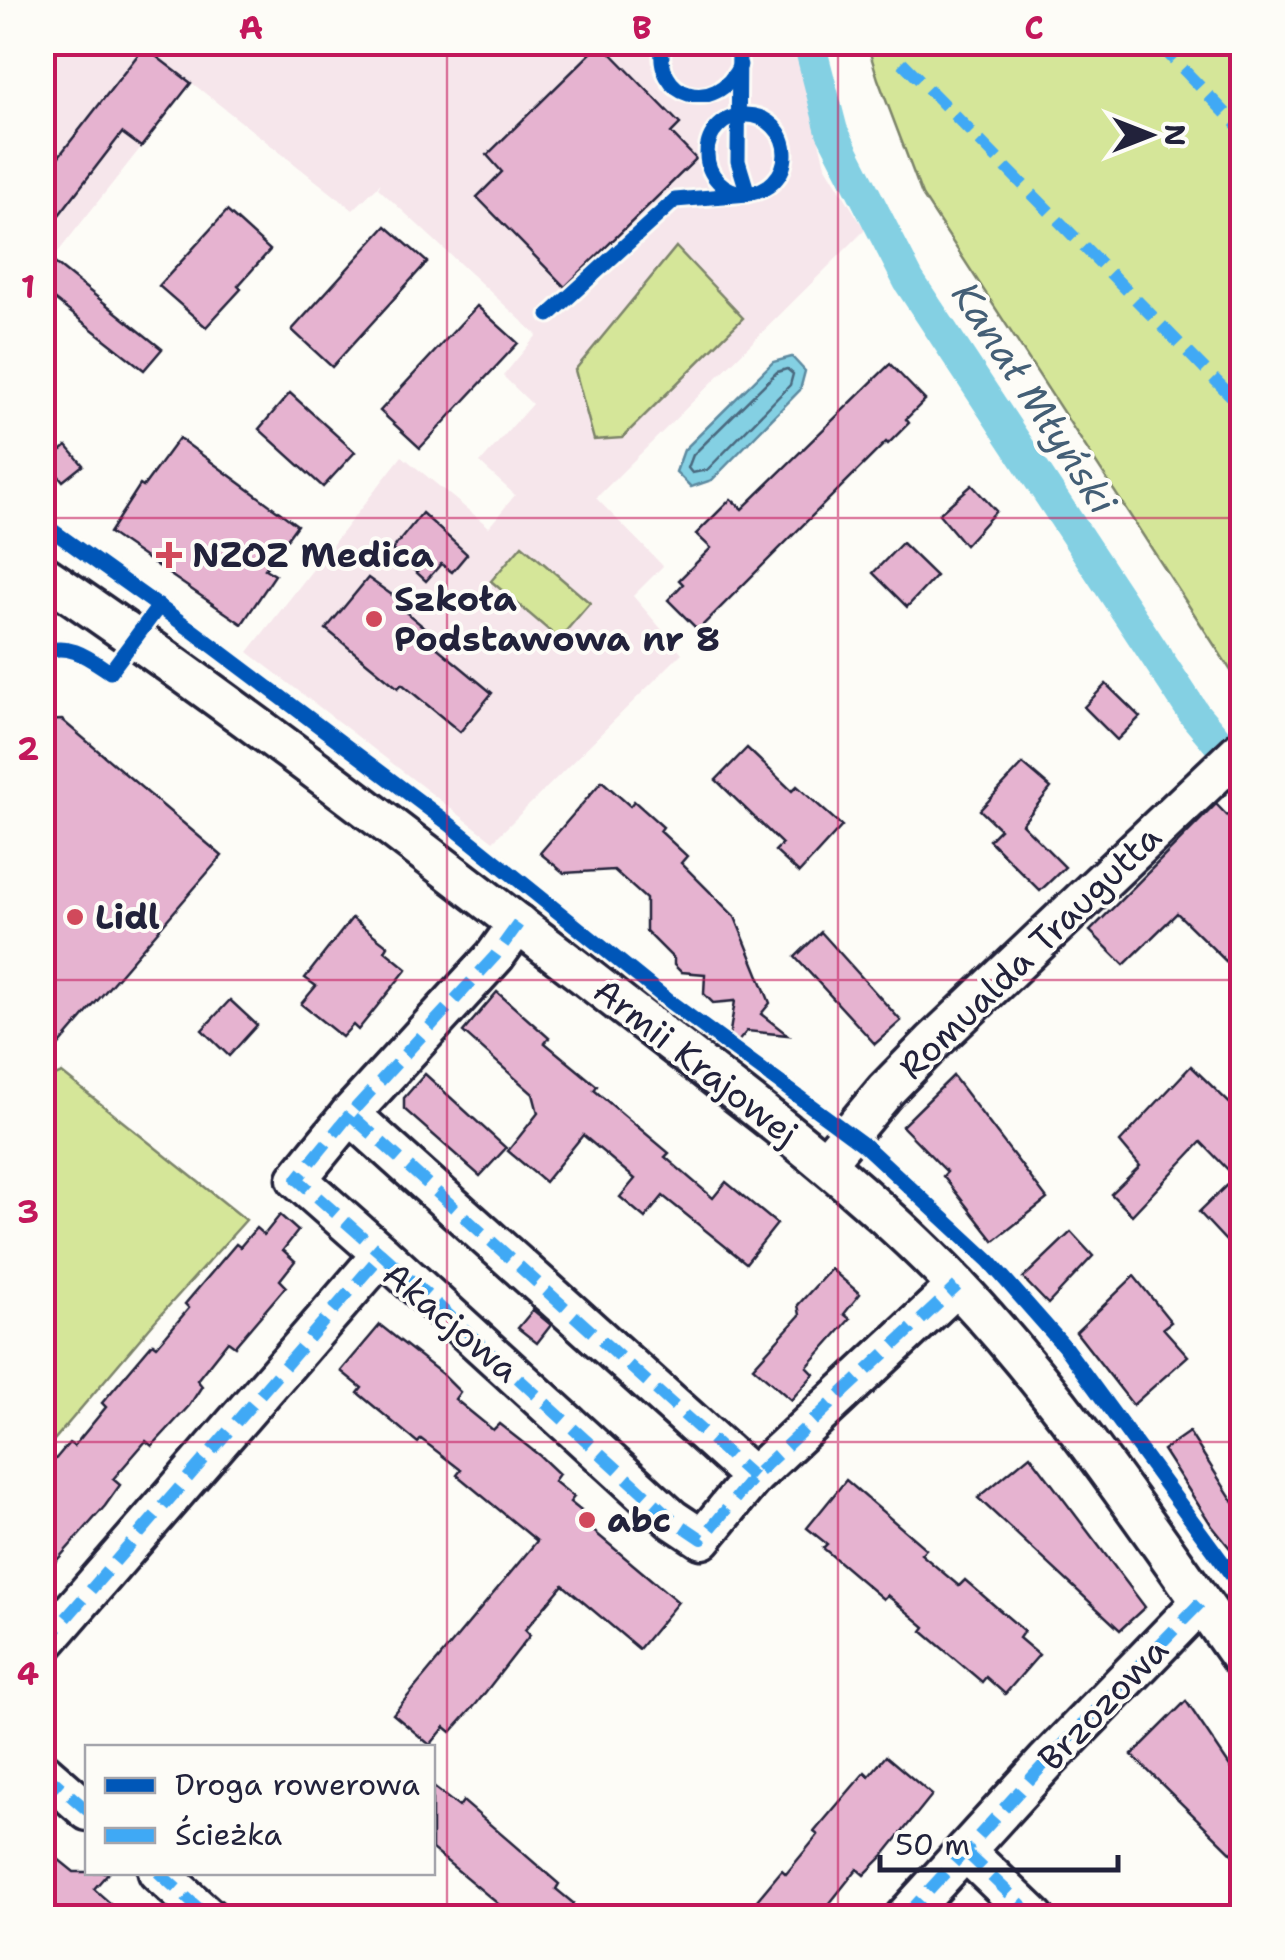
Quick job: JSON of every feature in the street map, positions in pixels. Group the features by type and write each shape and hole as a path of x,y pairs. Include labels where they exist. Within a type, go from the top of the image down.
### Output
{"street":[{"name":"Armii Krajowej","path":"42,574 328,778 826,1162 956,1286 1035,1371 1242,1660"},
{"name":"Romualda Traugutta","path":"826,1162 886,1090 933,1042 1242,749"},
{"path":"382,1254 297,1179 350,1114 495,956 518,924"},
{"path":"350,1114 753,1477"},
{"name":"Akacjowa","path":"46,1635 382,1254 672,1519 702,1539 753,1477 956,1286"},
{"name":"Brzozowa","path":"904,1918 1201,1602"},
{"path":"42,1771 85,1808"},
{"path":"964,1851 1035,1918"},
{"path":"161,1875 209,1918"}],"shaded area":[{"path":"43,42 794,43 825,165 865,230 596,498 663,566 633,596 682,653 493,841 248,652 402,456 489,527 515,495 480,463 532,404 503,376 537,335 378,188 381,183 353,210 192,83 43,271"}],"green space":[{"path":"867,43 1242,43 1239,683 922,195"},
{"path":"676,247 743,318 622,438 594,440 575,370"},
{"path":"522,545 590,603 559,639 491,581"},
{"path":"62,1073 246,1220 43,1453 43,1081"}],"water":[{"path":"792,357 805,371 800,390 712,480 691,487 676,472 684,450 773,362"}],"building":[{"path":"601,43 680,124 671,133 696,159 565,287 477,197 502,172 487,155"},
{"path":"144,47 191,83 141,147 122,133 42,237 42,178"},
{"path":"227,211 270,250 206,327 159,286"},
{"path":"386,226 427,262 332,367 292,330"},
{"path":"42,253 162,349 144,370 42,290"},
{"path":"477,306 518,343 420,448 380,411"},
{"path":"890,364 925,400 906,419 909,423 698,630 668,600 683,584 679,580 711,548 696,534 731,499 742,509"},
{"path":"290,393 355,452 323,487 259,429"},
{"path":"179,438 297,525 265,569 275,575 242,624 109,533 140,485 143,487"},
{"path":"67,446 83,465 63,481 47,462"},
{"path":"972,485 996,511 965,545 939,514"},
{"path":"422,513 467,554 452,572 441,564 426,581 392,550"},
{"path":"902,543 936,576 907,607 873,573"},
{"name":"Szkoła Podstawowa nr 8","path":"368,578 406,605 402,609 438,639 434,645 492,693 460,732 326,629"},
{"path":"1106,684 1140,717 1117,740 1084,707"},
{"path":"62,720 222,856 42,1065 42,721"},
{"path":"747,748 792,791 797,786 842,826 799,873 775,851 782,844 716,780"},
{"path":"1023,764 1051,788 1022,824 1065,867 1040,891 989,840 1000,829 980,810"},
{"path":"602,781 630,806 634,801 663,827 660,831 687,856 681,863 735,917 770,1003 761,1014 788,1035 747,1031 726,1056 735,1001 713,1003 704,994 705,974 681,972 674,965 674,959 646,931 646,899 614,870 564,873 540,853"},
{"path":"1216,804 1242,831 1242,977 1177,913 1124,965 1090,931"},
{"path":"352,918 388,946 385,951 407,969 358,1030 353,1025 342,1037 301,1004 316,986 305,978"},
{"path":"821,932 901,1021 875,1044 795,957"},
{"path":"497,992 549,1038 545,1043 597,1086 594,1090 669,1153 665,1157 713,1198 726,1182 777,1224 746,1263 663,1196 645,1218 620,1197 635,1179 583,1135 545,1182 508,1151 538,1113 533,1094 463,1032"},
{"path":"230,1000 257,1025 229,1056 202,1030"},
{"path":"1191,1066 1242,1115 1242,1258 1199,1212 1235,1177 1201,1142 1132,1215 1111,1194 1140,1166 1120,1142"},
{"path":"425,1074 506,1148 480,1176 404,1109 404,1098"},
{"path":"953,1076 1047,1199 994,1241 943,1176 947,1172 902,1126"},
{"path":"280,1215 298,1231 283,1250 295,1261 280,1280 286,1286 235,1346 228,1341 197,1380 202,1386 189,1406 152,1446 146,1441 113,1479 120,1485 105,1506 42,1577 42,1475 69,1443 74,1446 106,1407 102,1403 153,1343 157,1346 189,1308 185,1304 236,1244 240,1247 256,1228 264,1235"},
{"path":"1071,1232 1093,1256 1048,1304 1023,1278"},
{"path":"831,1269 860,1294 844,1314 850,1319 807,1367 814,1374 791,1400 753,1367 800,1315 798,1305"},
{"path":"1134,1276 1171,1322 1163,1328 1188,1356 1133,1405 1076,1332"},
{"path":"533,1310 551,1325 537,1343 518,1328"},
{"path":"380,1325 442,1374 460,1392 455,1399 493,1430 499,1424 540,1456 559,1474 554,1481 574,1497 570,1502 595,1522 590,1528 678,1602 639,1649 563,1585 525,1630 530,1635 477,1703 451,1732 445,1727 430,1745 393,1714 537,1541 457,1475 461,1470 421,1439 418,1443 358,1393 362,1388 341,1371"},
{"path":"1189,1432 1242,1515 1242,1563 1212,1526 1163,1450"},
{"path":"1030,1455 1145,1607 1120,1630 978,1498"},
{"path":"846,1480 926,1549 921,1554 959,1586 965,1580 1024,1631 1019,1638 1039,1655 1005,1694 986,1677 982,1682 887,1595 883,1599 823,1548 827,1544 807,1528"},
{"path":"1186,1701 1242,1784 1242,1863 1132,1755"},
{"path":"886,1756 932,1795 883,1856 864,1875 857,1869 818,1918 742,1918 782,1870 786,1874 818,1835 814,1832 865,1772 869,1776"},
{"path":"435,1788 459,1807 463,1801 559,1884 556,1889 573,1903 561,1918 515,1918 435,1851"},
{"path":"42,1846 74,1872 106,1875 94,1889 127,1918 42,1918"}],"waterway":[{"name":"Kanał Młyński","path":"809,42 832,131 909,281 1195,715 1242,771"}],"marked path":[{"path":"1157,42 1242,130"},
{"path":"902,62 1242,407"},
{"path":"518,924 495,956 350,1114 753,1477"},
{"path":"350,1114 297,1179 382,1254"},
{"path":"42,1646 382,1254 672,1519 702,1539 753,1477 957,1286"},
{"path":"904,1918 1046,1762 1201,1602"},
{"path":"42,1771 85,1808"},
{"path":"965,1851 1035,1918"},
{"path":"161,1875 209,1918"}],"cycle path":[{"path":"663,42 662,61 667,77 688,94 716,91 740,65"},
{"path":"549,315 675,200 748,194 738,161 739,42"},
{"path":"746,115 774,126 785,154 774,182 746,193 718,182 707,154 718,126 746,115"},
{"path":"42,523 448,823 670,1002 864,1145 989,1261 1064,1346 1242,1589"},
{"path":"42,653 69,650 110,672 159,606"}],"place":[{"name":"NZOZ Medica","path":"169,555"},
{"name":"Szkoła Podstawowa nr 8","path":"374,619"},
{"name":"Lidl","path":"75,917"},
{"name":"abc","path":"587,1520"}]}
